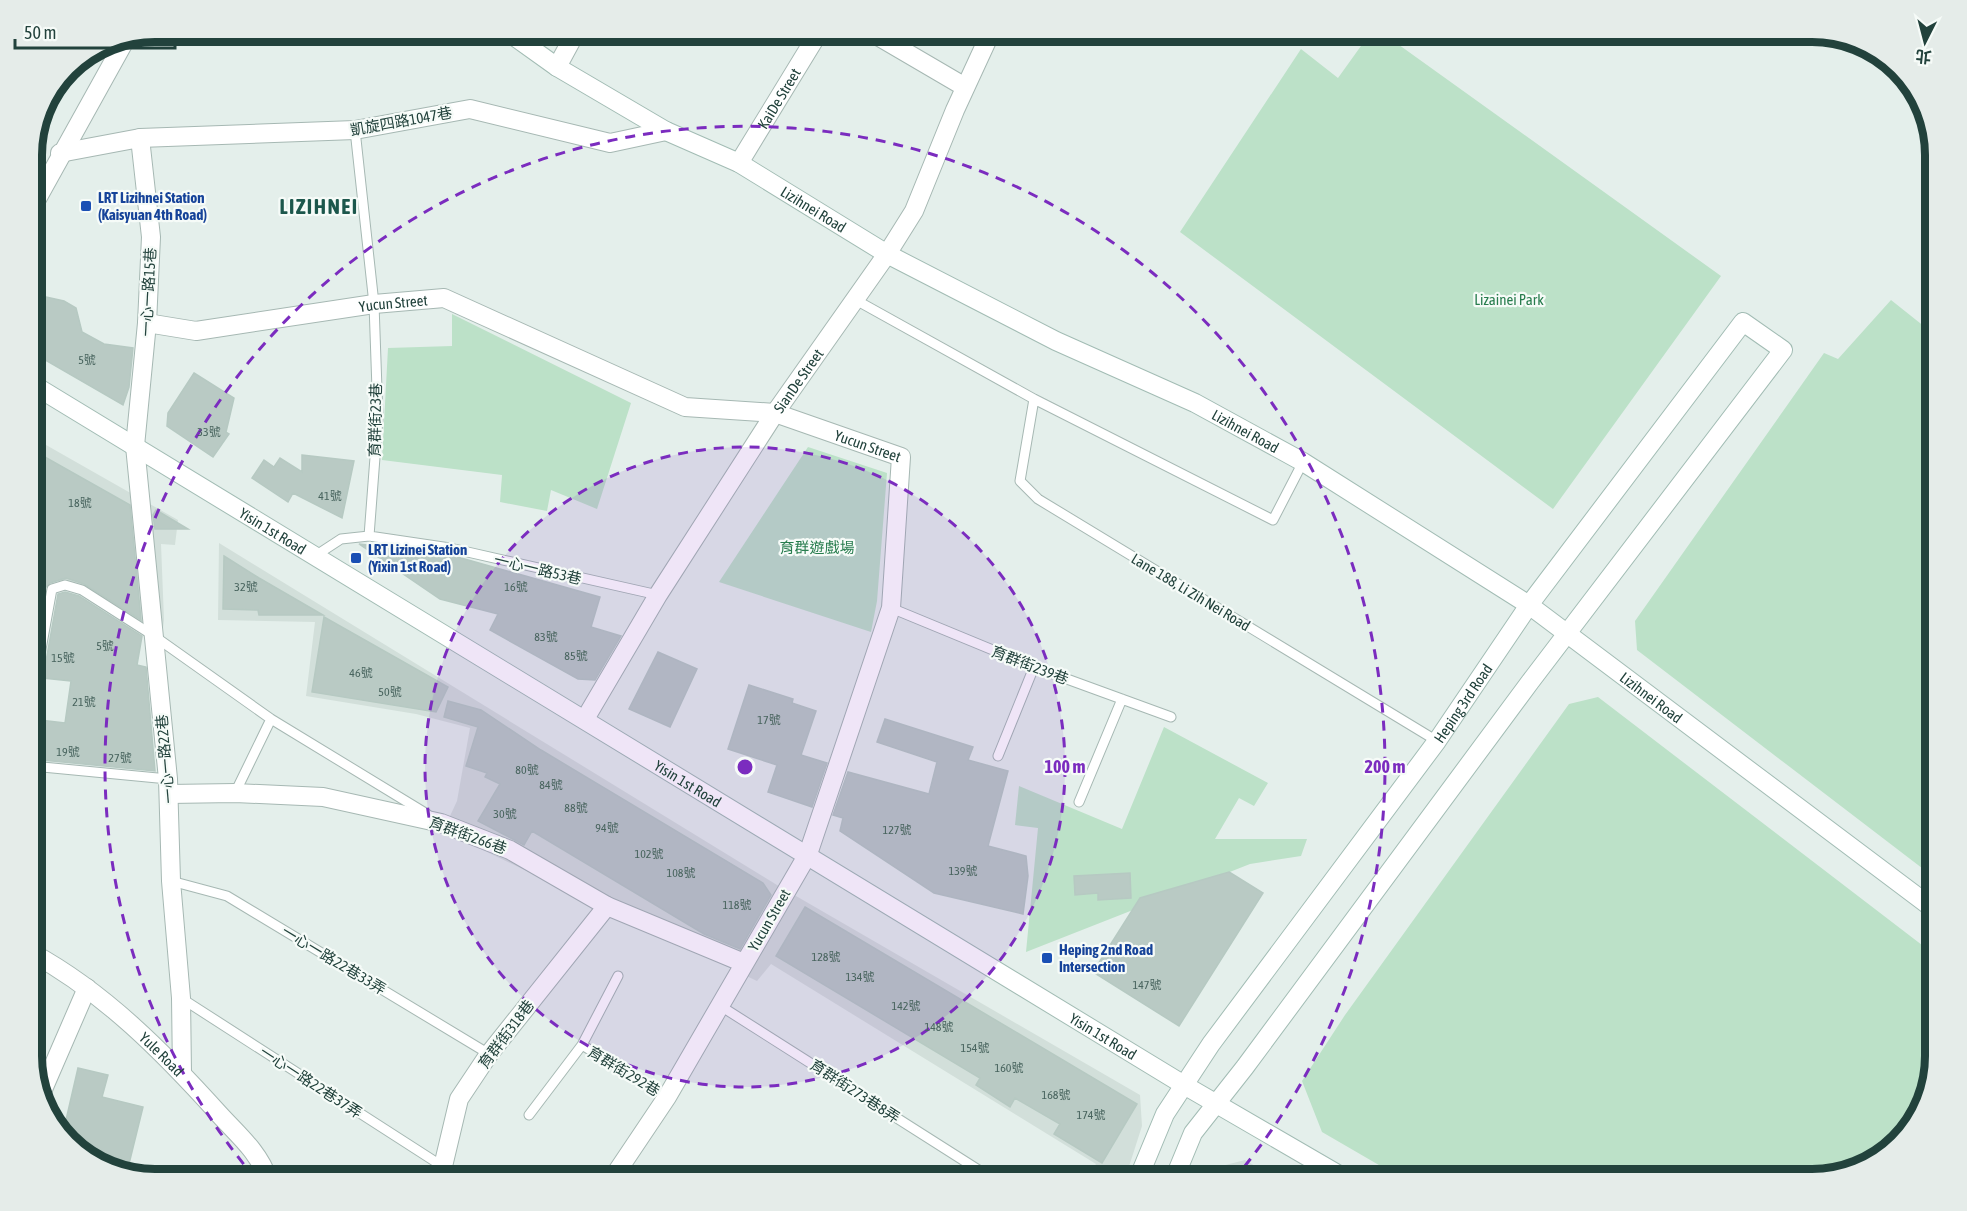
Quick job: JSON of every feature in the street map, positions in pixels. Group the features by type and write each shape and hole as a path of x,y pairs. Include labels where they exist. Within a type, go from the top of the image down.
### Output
{"street":[{"name":"Lizihnei Road","path":"522,42 557,67 666,131 739,163 887,254 1056,341 1195,403 1303,462 1529,605 1925,903"},
{"path":"557,67 571,42"},
{"name":"KaiDe Street","path":"739,163 813,42"},
{"path":"888,42 965,87"},
{"name":"SianDe Street","path":"585,719 658,595 775,413 887,254 914,211 965,87 986,42"},
{"path":"42,188 121,47"},
{"name":"凱旋四路1047巷","path":"60,153 140,138 355,130 470,109 610,143 666,131"},
{"name":"一心一路15巷","path":"135,446 147,323 151,237 140,138"},
{"name":"Yucun Street","path":"147,323 196,331 374,304 444,298 685,407 775,413 901,457 891,608 808,854 667,1097 619,1169"},
{"name":"Heping 3rd Road","path":"1142,1169 1165,1114 1184,1085 1437,741 1529,605 1743,322 1783,350 1567,635"},
{"name":"Yisin 1st Road","path":"42,390 1325,1169"},
{"name":"一心一路22巷","path":"135,446 168,786 171,881 181,998 182,1073"},
{"path":"1178,1169 1193,1133 1245,1067 1567,635"},
{"name":"育群街266巷","path":"168,786 235,793 323,797 441,823 510,850 607,906 744,963"},
{"name":"育群街318巷","path":"442,1169 459,1100 489,1054 607,906"},
{"name":"Yule Road","path":"42,958 63,970 87,988 182,1073 261,1160 264,1169"},
{"path":"46,1084 87,988"}],"lane":[{"name":"育群街23巷","path":"355,130 374,304 378,418 369,537"},
{"path":"854,299 1034,399 1274,520 1303,462"},
{"name":"Lane 188, Li Zih Nei Road","path":"1034,399 1020,481 1038,499 1437,741"},
{"name":"一心一路53巷","path":"315,556 341,539 369,537 450,548 658,595"},
{"path":"42,644 52,589 65,585 82,590 271,718 441,823"},
{"name":"育群街239巷","path":"891,608 1034,667 1172,717"},
{"path":"998,756 1034,667"},
{"path":"1079,802 1122,699"},
{"path":"235,793 271,718"},
{"path":"42,767 168,786"},
{"name":"一心一路22巷33弄","path":"171,881 227,896 489,1054"},
{"path":"529,1115 582,1045 618,976"},
{"name":"一心一路22巷37弄","path":"181,998 435,1169"},
{"name":"育群街273巷8弄","path":"719,1005 977,1169"},
{"name":"育群街292巷","path":"582,1045 667,1097"}],"shaded area":[{"path":"42,443 178,520 175,545 161,544 164,620 162,636 112,603 75,583 42,578"},
{"path":"219,543 777,885 1140,1095 1142,1126 1128,1169 1092,1169 1096,1164 771,964 757,981 443,831 457,801 470,728 416,714 306,696 315,622 218,620"},
{"path":"1245,1160 1260,1169 1210,1169"}],"green space":[{"name":"Lizainei Park","path":"1364,42 1395,42 1721,276 1553,509 1180,232 1301,49 1338,78"},
{"path":"1891,300 1925,327 1925,870 1637,650 1635,621 1824,353 1838,359"},
{"path":"452,314 631,403 597,509 551,490 547,511 500,502 502,475 382,460 388,348 452,346"},
{"name":"育群遊戲場","path":"808,447 887,473 877,601 871,632 719,582"},
{"path":"1598,697 1925,947 1925,1056 1921,1085 1910,1113 1902,1125 1881,1146 1869,1154 1841,1165 1812,1169 1386,1169 1322,1132 1302,1081 1345,1015 1569,704"},
{"path":"1164,727 1268,783 1254,806 1239,798 1215,839 1307,839 1301,856 1250,864 1026,952 1038,828 1015,825 1019,786 1122,829"}],"building":[{"path":"46,297 64,301 76,308 82,332 104,344 133,348 129,387 123,405 42,358 42,307"},
{"path":"194,373 234,398 226,432 229,434 213,457 167,426 168,413"},
{"path":"302,455 354,461 342,518 293,493 288,502 252,478 264,460 274,467 280,458 302,472"},
{"path":"45,457 130,505 141,620 84,584 66,578 50,583 45,588 42,605 42,460 45,462"},
{"path":"156,510 188,529 155,529 153,515"},
{"path":"359,544 447,554 600,597 591,627 621,636 595,680 578,679 490,630 498,614 440,599"},
{"path":"224,556 323,615 259,615 258,610 223,609"},
{"path":"65,592 79,596 142,636 137,665 146,667 155,771 42,760 42,720 65,723 71,681 43,678 58,594"},
{"path":"324,617 448,687 436,712 312,692"},
{"path":"658,652 697,669 670,727 629,709"},
{"path":"749,685 793,699 792,703 816,711 801,755 827,763 812,807 768,792 777,765 728,749"},
{"path":"448,701 481,710 541,750 763,883 771,895 740,949 704,934 532,831 524,845 478,821 500,784 485,777 487,773 466,766 478,727 444,717"},
{"path":"885,719 973,747 968,760 1008,771 988,846 1026,856 1028,876 1023,914 934,893 840,831 843,818 833,815 848,772 929,794 937,762 877,742"},
{"path":"1229,872 1263,893 1179,1026 1093,972 1140,898"},
{"path":"1130,873 1131,898 1098,900 1098,893 1075,895 1074,876"},
{"path":"805,907 1137,1104 1102,1163 1054,1134 1060,1124 1015,1098 1010,1107 976,1085 980,1078 776,956"},
{"path":"78,1068 108,1075 102,1097 143,1107 129,1166 98,1154 86,1146 65,1124"}],"place":[{"name":"LRT Lizihnei Station (Kaisyuan 4th Road)","path":"86,206"},
{"name":"LRT Lizinei Station (Yixin 1st Road)","path":"356,558"},
{"name":"Heping 2nd Road Intersection","path":"1047,958"}],"district":[{"name":"LIZIHNEI","path":"319,206"}]}
